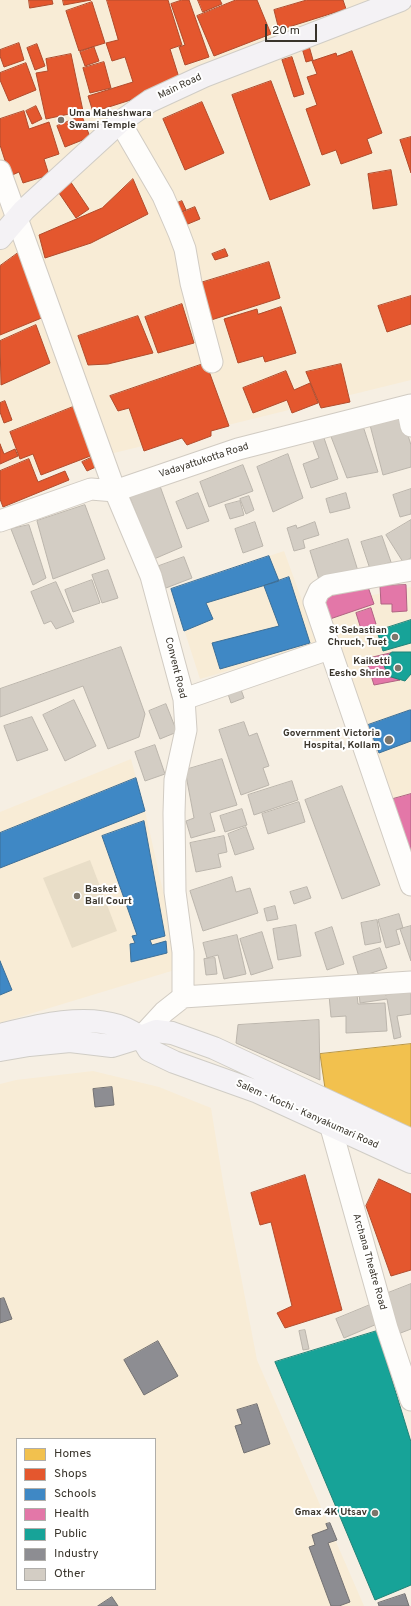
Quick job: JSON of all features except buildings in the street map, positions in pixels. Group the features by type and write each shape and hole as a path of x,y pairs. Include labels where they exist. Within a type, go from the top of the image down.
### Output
{"main road":[{"name":"Main Road","path":"0,238 24,210 120,122 150,101 204,76 401,0"},
{"name":"Salem - Kochi - Kanyakumari Road","path":"0,1035 34,1026 88,1020 119,1026 141,1037 149,1050 174,1062 258,1092 411,1162"},
{"name":"Salem - Kochi - Kanyakumari Road","path":"0,1050 29,1045 70,1041 112,1046 156,1031 172,1033 214,1048 411,1140"}],"street":[{"path":"120,122 163,196 179,233 185,249 191,283 212,362"},
{"name":"Convent Road","path":"0,171 115,491 151,576 184,699 186,730 175,780 174,813 175,892 183,952 183,997"},
{"path":"409,406 411,426"},
{"name":"Vadayattukotta Road","path":"0,521 91,489 115,491 238,449 409,406"},
{"path":"411,570 328,585 319,591 314,602 411,886"},
{"path":"184,699 329,649"},
{"path":"141,1037 164,1012 183,997 411,982"},
{"name":"Archana Theatre Road","path":"330,1124 387,1328 411,1400"}],"shaded area":[{"path":"0,0 411,0 411,380 0,481"},
{"path":"284,551 318,644 200,679 171,589"},
{"name":"Government Victoria Hospital, Kollam","path":"411,587 411,875 325,605"},
{"path":"131,759 145,811 176,949 178,969 0,1023 0,812"},
{"name":"Basket Ball Court","path":"90,860 117,931 72,948 43,878"},
{"path":"93,1071 159,1087 211,1108 224,1188 257,1360 364,1606 0,1606 0,1084 16,1080"}],"place":[{"name":"Uma Maheshwara Swami Temple","path":"61,120"},
{"name":"St Sebastian Chruch, Tuet","path":"395,637"},
{"name":"Kaiketti Eesho Shrine","path":"398,668"},
{"name":"Government Victoria Hospital, Kollam","path":"389,740"},
{"name":"Basket Ball Court","path":"77,896"},
{"name":"Gmax 4K Utsav","path":"375,1513"}]}
